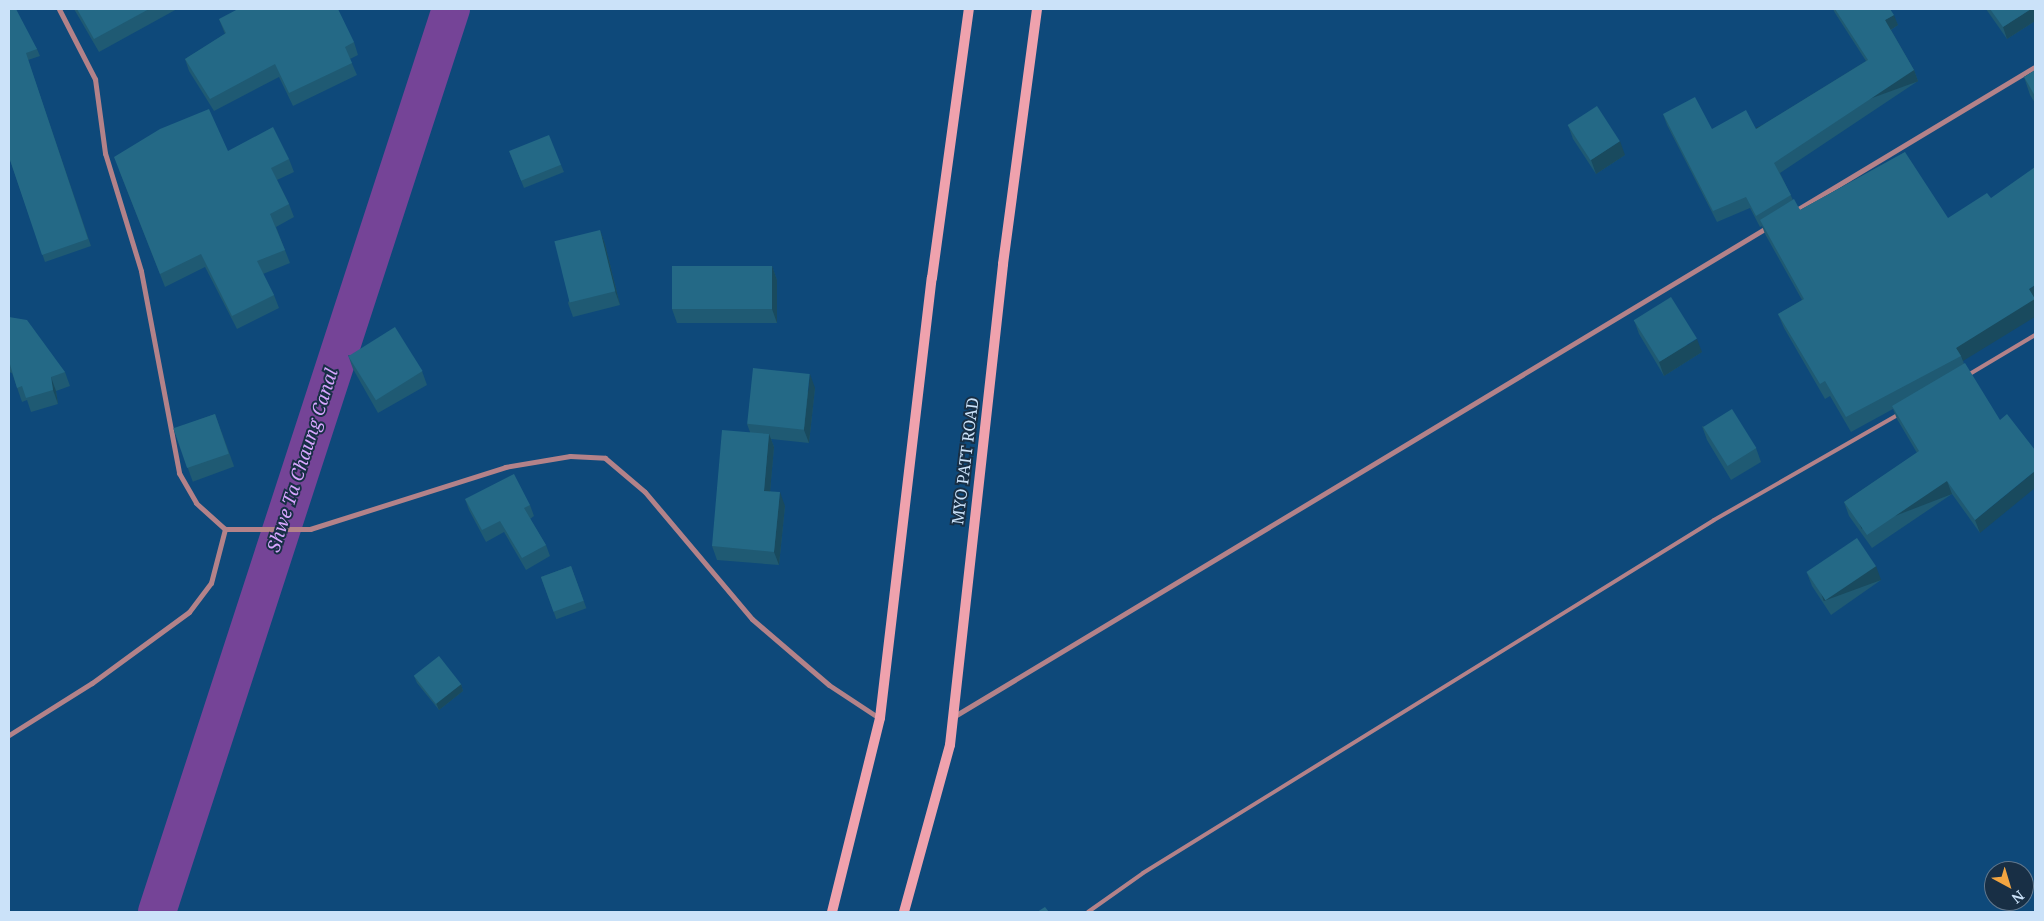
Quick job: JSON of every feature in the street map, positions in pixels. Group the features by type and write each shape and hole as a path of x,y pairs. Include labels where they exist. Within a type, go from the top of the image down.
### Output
{"main road":[{"path":"832,912 880,718 969,9"},
{"name":"MYO PATT ROAD","path":"904,912 950,745 950,718 1038,9"}],"street":[{"path":"59,9 96,79 105,153 141,272 179,473 196,503 225,529 310,529 505,467 570,456 605,458 645,492 752,619 829,685 880,718"},
{"path":"1788,216 2035,67"},
{"path":"950,718 1779,221"},
{"path":"9,735 92,683 189,612 211,583 225,529"}],"lane":[{"path":"1958,381 2035,335"},
{"path":"1088,912 1714,520 1908,410"}],"building":[{"path":"9,9 16,9 37,49 26,53 88,239 42,255 9,157"},
{"path":"77,9 149,9 94,39"},
{"path":"238,9 338,9 354,42 345,47 352,63 289,93 275,64 210,99 185,59 226,33 219,19"},
{"path":"1835,9 1890,9 1894,15 1885,20 1914,70 1774,163 1791,195 1756,216 1746,197 1713,211 1663,114 1695,97 1712,129 1746,110 1756,129 1868,60"},
{"path":"1990,9 2031,9 2003,27"},
{"path":"2035,70 2035,96 2024,77"},
{"path":"1597,106 1620,141 1591,160 1568,125"},
{"path":"209,109 228,151 273,127 289,159 271,168 289,204 270,214 285,250 257,261 274,295 232,316 201,254 160,274 114,157 160,129"},
{"path":"549,135 561,165 521,181 509,151"},
{"path":"1905,152 1948,218 1987,193 1991,198 2035,167 2035,285 2029,289 2035,299 1956,348 1961,356 1846,417 1825,381 1820,384 1778,314 1804,299 1760,220 1794,199 1800,210"},
{"path":"600,230 615,291 570,302 554,241"},
{"path":"672,266 772,266 772,309 672,309"},
{"path":"1671,297 1697,339 1660,362 1634,320"},
{"path":"9,317 27,320 65,372 51,377 53,390 26,398 22,386 17,388 9,361"},
{"path":"395,327 423,371 376,400 348,356"},
{"path":"1965,363 2000,420 2007,414 2035,450 2035,471 1975,520 1947,481 1867,535 1844,502 1919,451 1892,406"},
{"path":"753,368 810,374 804,430 747,424"},
{"path":"1732,409 1756,448 1728,466 1703,427"},
{"path":"215,414 229,454 187,468 173,428"},
{"path":"722,430 769,434 764,491 780,492 774,552 712,546"},
{"path":"514,474 530,505 524,508 546,545 522,558 500,521 482,530 465,499"},
{"path":"1857,538 1876,566 1825,600 1806,572"},
{"path":"571,566 584,601 554,612 541,577"},
{"path":"439,656 461,684 436,704 414,676"},
{"path":"1045,907 1049,912 1037,912"}],"waterway":[{"name":"Shwe Ta Chaung Canal","path":"157,912 451,9"}]}
